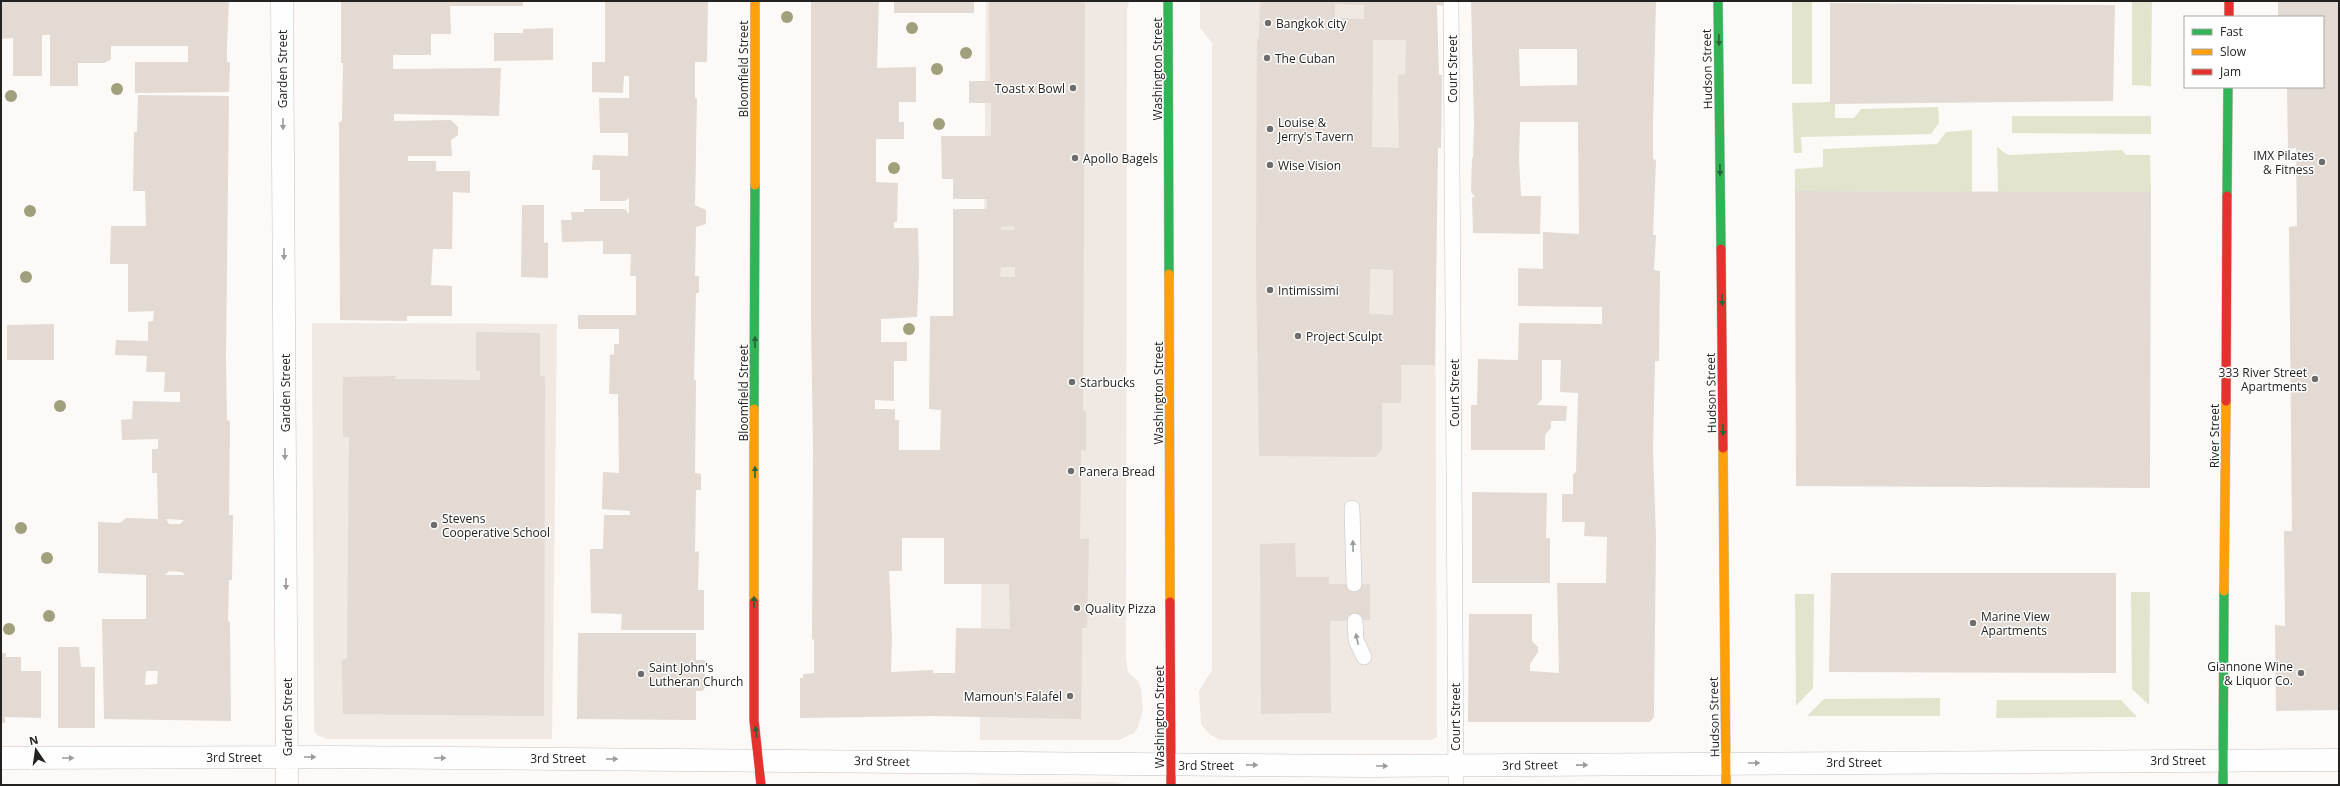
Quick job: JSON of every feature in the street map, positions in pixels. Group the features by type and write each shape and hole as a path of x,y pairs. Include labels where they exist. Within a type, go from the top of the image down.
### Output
{"street":[{"name":"Garden Street","path":"282,1 287,785"},
{"name":"Bloomfield Street","path":"755,1 754,720 761,785"},
{"name":"Washington Street","path":"1168,1 1171,775"},
{"name":"Hudson Street","path":"1718,1 1727,763 1726,785"},
{"path":"2229,1 2229,16"},
{"name":"River Street","path":"2223,785 2228,88"},
{"name":"3rd Street","path":"1,758 287,757 759,760 1171,775 1456,775 1727,763 2339,760"}],"lane":[{"name":"Court Street","path":"1451,1 1456,775"},
{"path":"1352,508 1354,584"},
{"path":"1355,621 1356,640 1364,657"}],"shaded area":[{"path":"986,1 1130,1 1127,8 1126,658 1128,672 1138,681 1141,689 1143,710 1138,727 1134,733 1119,740 980,740"},
{"path":"1200,1 1434,1 1437,737 1431,740 1220,740 1209,734 1201,724 1199,691 1212,670 1212,43 1200,28"},
{"name":"Stevens Cooperative School","path":"312,323 557,324 552,739 327,739 317,735 314,731"},
{"path":"1116,782 1126,785 979,785 979,783"},
{"path":"1231,784 1434,785 1228,785"}],"green space":[{"path":"1792,1 1812,1 1812,84 1792,84"},
{"path":"2132,1 2152,1 2151,86 2132,85"},
{"path":"1830,102 1831,104 1835,104 1835,118 1854,118 1861,109 1938,107 1939,123 1931,134 1801,137 1802,153 1794,153 1792,103"},
{"path":"2012,116 2151,116 2151,134 2012,133"},
{"path":"1972,130 1972,192 1795,191 1795,169 1823,167 1823,149 1937,144 1946,132"},
{"path":"1997,146 2009,155 2122,150 2126,155 2150,155 2151,192 1998,192"},
{"path":"2131,592 2150,592 2149,705 2132,689"},
{"path":"1795,594 1814,594 1813,688 1796,706"},
{"path":"1940,698 1940,716 1807,716 1824,699"},
{"path":"1997,700 2121,700 2137,717 1996,718"}],"building":[{"path":"1,1 229,1 227,62 230,62 229,92 135,93 135,62 188,62 188,46 111,46 111,59 105,63 78,63 78,86 50,86 50,35 42,35 42,76 13,76 13,38 1,39"},
{"path":"341,1 523,1 523,6 450,6 451,34 431,34 431,55 393,55 393,69 501,68 499,116 394,114 394,121 451,120 458,127 458,135 451,140 452,156 408,156 408,161 436,161 436,171 470,171 470,193 453,192 452,249 433,249 431,285 452,286 452,316 407,316 407,321 340,320 339,122 342,121 343,63 341,63"},
{"path":"605,1 708,1 707,62 695,62 695,98 697,98 695,205 706,210 706,224 696,227 695,276 699,276 699,293 696,293 694,380 696,380 695,473 701,474 701,490 696,490 695,552 699,551 698,590 704,590 704,630 621,630 622,614 591,613 590,549 603,549 604,515 630,515 630,511 602,509 603,472 619,473 618,394 609,394 610,354 614,355 614,344 619,344 619,329 578,329 578,315 636,315 636,276 630,276 631,254 603,254 603,241 562,242 561,220 572,220 571,212 584,212 584,209 625,209 629,214 629,198 625,201 600,201 600,170 592,170 593,155 628,156 628,133 600,133 599,98 629,98 629,76 624,76 623,93 592,92 592,62 605,62"},
{"path":"811,1 879,1 877,68 916,67 916,102 899,102 899,122 904,122 904,139 876,139 876,182 898,183 897,222 894,222 894,228 918,228 919,272 917,317 881,319 881,342 907,342 907,361 894,361 894,401 875,400 875,409 895,409 895,420 899,420 899,450 940,450 941,410 929,409 930,316 953,316 953,209 987,209 987,199 953,199 953,179 942,179 941,136 991,136 991,103 969,103 969,81 990,81 989,1 1085,1 1083,411 1086,411 1086,451 1081,450 1080,539 1089,538 1087,628 1082,628 1081,719 932,716 800,718 800,678 803,678 803,674 814,673 814,639 812,640 813,450 811,319","holes":["1014,226 1015,230 1001,230 1001,227","1001,267 1015,267 1015,277 1000,277","902,538 944,538 944,584 1009,584 1010,629 956,628 955,673 933,673 933,670 891,672 892,638 889,571 902,571"]},
{"path":"894,1 974,1 974,13 894,13"},
{"path":"1260,1 1444,1 1444,6 1437,5 1439,75 1442,75 1441,148 1438,148 1435,365 1401,365 1401,403 1382,403 1382,450 1375,457 1259,456 1256,268 1257,39 1259,39","holes":["1335,4 1364,5 1364,19 1341,18 1340,24 1335,24","1373,40 1406,40 1405,74 1398,75 1399,148 1372,147","1370,269 1393,270 1393,315 1369,314"]},
{"path":"1471,1 1656,1 1653,159 1656,160 1653,235 1656,235 1654,270 1660,271 1659,361 1655,361 1653,449 1656,538 1654,717 1650,722 1468,722 1469,614 1532,614 1532,641 1538,647 1538,652 1530,664 1530,671 1559,673 1557,583 1606,583 1607,537 1584,536 1585,522 1562,522 1562,494 1573,494 1573,474 1576,472 1578,393 1560,392 1561,360 1542,360 1542,399 1537,405 1567,406 1566,421 1551,421 1551,428 1545,435 1545,450 1471,450 1471,405 1477,405 1478,359 1518,360 1519,323 1602,324 1602,307 1518,306 1518,268 1543,269 1543,232 1579,234 1578,122 1520,122 1519,159 1521,196 1541,196 1540,234 1473,233 1472,197 1475,197 1471,192 1474,122","holes":["1519,49 1577,49 1577,85 1520,86"]},
{"name":"333 River Street Apartments","path":"2278,1 2339,1 2339,710 2276,711 2275,625 2285,626 2284,531 2292,531 2289,227 2297,226 2296,148 2288,149 2287,88 2324,88 2324,16 2278,16"},
{"path":"1830,3 2115,5 2113,101 1830,104"},
{"path":"553,28 553,60 494,61 494,33 523,33 523,29"},
{"path":"138,95 229,96 226,357 227,420 230,421 229,515 233,515 232,580 229,580 228,621 230,622 231,721 104,719 102,619 146,619 146,575 98,573 98,522 120,523 126,518 158,519 157,473 152,473 152,449 158,449 158,439 122,440 121,420 132,419 133,401 180,402 180,392 164,392 165,372 146,372 147,356 115,355 116,340 148,341 148,322 153,321 154,311 128,312 128,264 110,264 111,226 146,226 145,191 133,191 134,132 175,133 137,132","holes":["166,519 184,520 180,524 169,524","169,571 182,572 185,575 165,575","146,671 158,671 157,684 145,685"]},
{"path":"1795,191 2151,192 2150,488 1796,486"},
{"path":"522,205 544,205 544,243 548,242 548,278 521,277"},
{"path":"54,324 54,360 7,360 7,325"},
{"name":"Stevens Cooperative School","path":"476,332 540,333 540,376 545,377 544,716 343,714 342,660 347,659 349,437 343,437 343,377 396,376 395,379 480,380 480,371 476,371"},
{"path":"1472,492 1547,493 1546,538 1550,538 1550,583 1472,583"},
{"path":"1295,543 1296,577 1329,577 1329,584 1370,584 1370,620 1330,621 1331,713 1261,714 1260,544"},
{"name":"Marine View Apartments","path":"1831,573 2116,573 2116,673 1829,672"},
{"name":"Saint John's Lutheran Church","path":"578,633 696,633 696,660 705,660 705,688 702,691 696,691 696,720 577,719"},
{"path":"58,647 79,647 81,667 95,667 95,728 58,728"},
{"path":"1,653 6,653 6,657 21,657 21,671 41,671 41,718 5,717 5,723 1,723"}],"traffic: fast":[{"path":"1168,1 1169,274"},
{"path":"1718,1 1721,249"},
{"path":"2227,196 2228,88"},
{"path":"754,409 755,185"},
{"path":"2223,785 2224,591"}],"traffic: slow":[{"path":"755,1 755,185"},
{"path":"1169,274 1170,602"},
{"path":"2224,591 2226,401"},
{"path":"754,409 754,602"},
{"path":"1723,448 1726,785"}],"traffic: jam":[{"path":"2229,1 2229,16"},
{"path":"2226,401 2227,196"},
{"path":"1721,249 1723,448"},
{"path":"754,602 754,720 761,785"},
{"path":"1170,602 1171,785"}],"place":[{"name":"Bangkok city","path":"1268,23"},
{"name":"The Cuban","path":"1267,58"},
{"name":"Toast x Bowl","path":"1073,88"},
{"name":"Louise & Jerry's Tavern","path":"1270,129"},
{"name":"Apollo Bagels","path":"1075,158"},
{"name":"IMX Pilates & Fitness","path":"2322,162"},
{"name":"Wise Vision","path":"1270,165"},
{"name":"Intimissimi","path":"1270,290"},
{"name":"Project Sculpt","path":"1298,336"},
{"name":"333 River Street Apartments","path":"2315,379"},
{"name":"Starbucks","path":"1072,382"},
{"name":"Panera Bread","path":"1071,471"},
{"name":"Stevens Cooperative School","path":"434,525"},
{"name":"Quality Pizza","path":"1077,608"},
{"name":"Marine View Apartments","path":"1973,623"},
{"name":"Giannone Wine & Liquor Co.","path":"2301,673"},
{"name":"Saint John's Lutheran Church","path":"641,674"},
{"name":"Mamoun's Falafel","path":"1070,696"}]}
